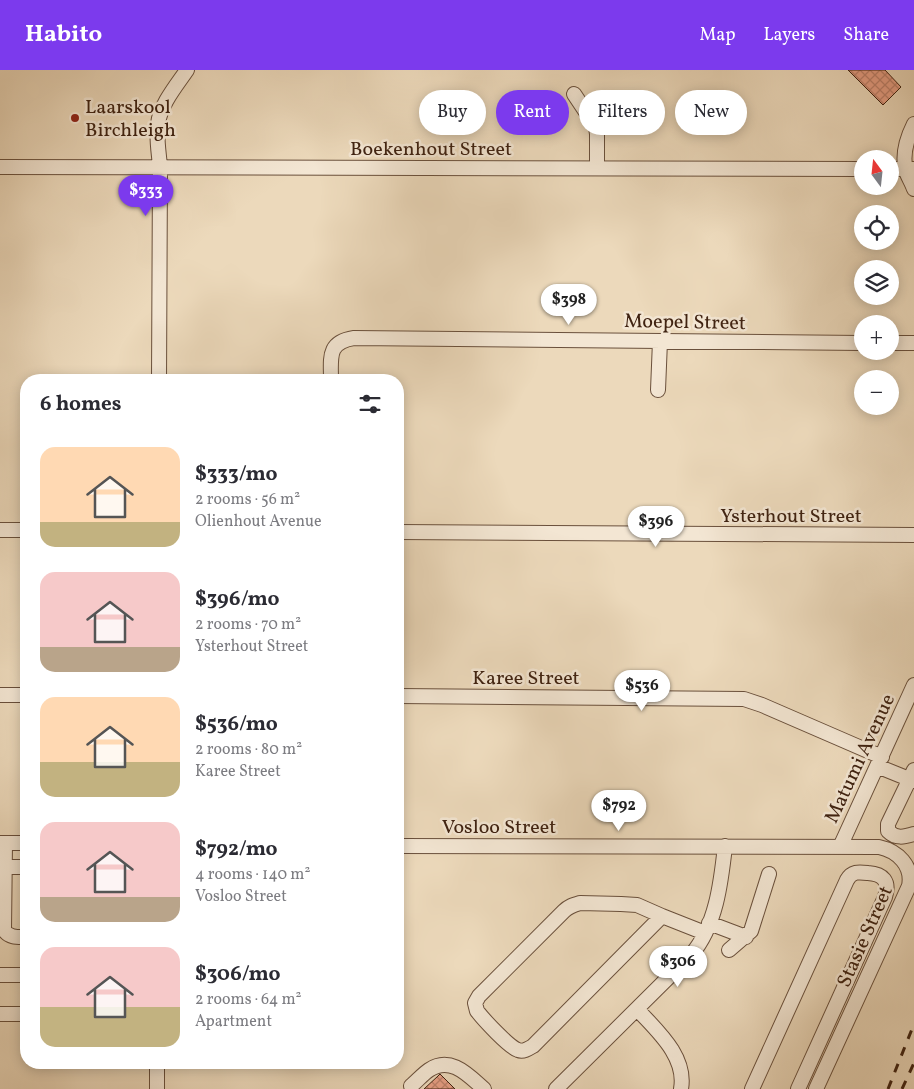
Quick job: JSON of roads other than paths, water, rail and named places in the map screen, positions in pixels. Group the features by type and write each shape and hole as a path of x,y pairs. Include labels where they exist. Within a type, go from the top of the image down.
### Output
{"street":[{"path":"160,374 160,167 157,136 160,114 187,70"},
{"path":"574,94 596,127 598,168"},
{"path":"914,124 910,132 905,154 914,187"},
{"name":"Boekenhout Street","path":"0,167 854,169"},
{"name":"Moepel Street","path":"331,374 334,347 339,342 354,338 854,343"},
{"path":"658,390 660,341"},
{"path":"899,343 914,343"},
{"path":"0,530 20,530"},
{"name":"Ysterhout Street","path":"404,532 914,535"},
{"name":"Matumi Avenue","path":"840,847 914,685"},
{"path":"0,695 20,695"},
{"name":"Karee Street","path":"404,696 744,699 771,708 913,777"},
{"path":"913,777 888,824 888,831 898,837 914,834"},
{"path":"20,843 2,843 4,930 11,936 20,937"},
{"name":"Vosloo Street","path":"404,846 840,847"},
{"path":"556,1089 698,946 715,905 722,873 725,846"},
{"name":"Stasie Street","path":"816,1089 906,894 910,880 910,874 905,862 887,848 840,847"},
{"path":"4,866 20,867"},
{"path":"752,1089 849,876 856,872 877,874 886,882 886,897 798,1089"},
{"path":"729,950 752,931 769,874"},
{"path":"662,916 533,1046 521,1050 512,1047 477,1011 475,1004 479,996 569,907 580,903 631,904 662,916 746,937"},
{"path":"0,974 20,975"},
{"path":"636,1009 672,1049 682,1080 681,1089"},
{"path":"0,1014 20,1014"},
{"path":"411,1086 429,1070 437,1066 452,1065 463,1071 484,1089"},
{"path":"157,1069 157,1089"}],"railway":[{"path":"888,1089 914,1024"},
{"path":"902,1089 914,1063"}],"place":[{"name":"Laarskool Birchleigh","path":"75,118"}]}
